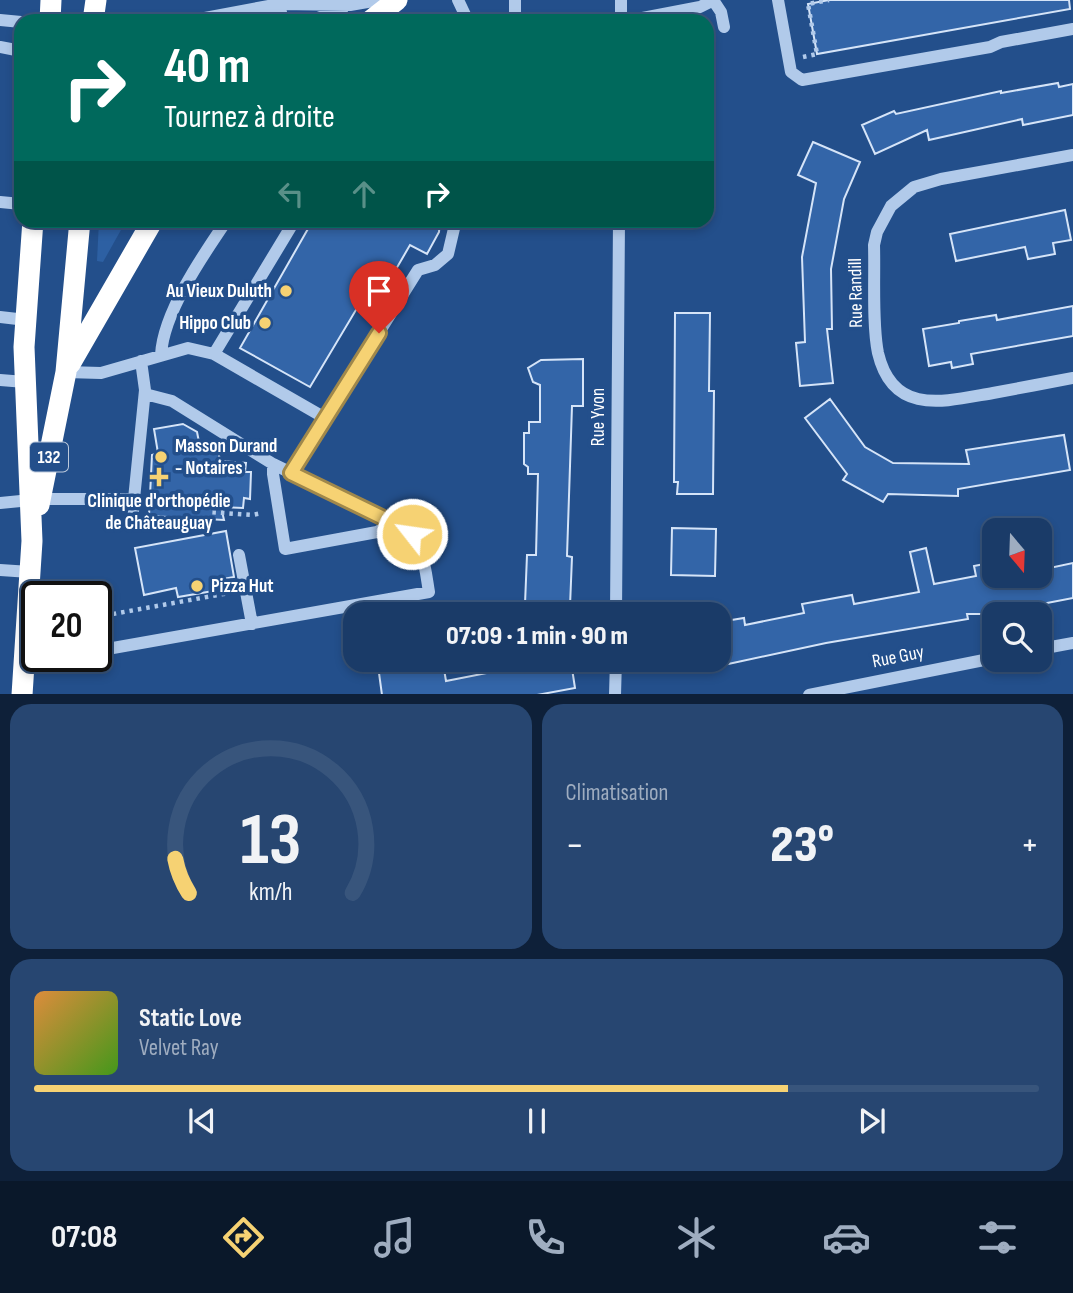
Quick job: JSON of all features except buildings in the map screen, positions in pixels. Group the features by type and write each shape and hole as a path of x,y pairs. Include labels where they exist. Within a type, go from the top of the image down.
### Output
{"highway":[{"path":"379,14 397,0"},
{"name":"132","path":"32,228 25,382 36,499"},
{"name":"132","path":"30,581 36,499 65,372 78,228"},
{"path":"65,372 148,228"},
{"name":"132","path":"22,694 26,672"}],"street":[{"path":"222,14 279,2 350,3 379,0"},
{"path":"670,14 700,7 714,0 721,12 724,27"},
{"path":"778,0 791,72 802,80 990,47 1001,42 1073,29"},
{"path":"326,14 350,3"},
{"name":"Rue Randill","path":"1073,155 941,179 914,187 887,212 874,245 878,352 887,376 895,387 907,396 933,403 1073,378"},
{"path":"161,355 163,336 173,311 222,228"},
{"path":"214,354 290,228"},
{"path":"291,473 418,270 435,265 448,254 454,228"},
{"name":"Rue Yvon","path":"616,602 619,228"},
{"path":"0,317 26,320"},
{"path":"65,372 101,373 188,348 214,354 325,418"},
{"path":"132,524 145,394 141,361"},
{"path":"0,380 25,382"},
{"path":"112,648 429,592 423,554 418,543 404,528 273,464 172,401 145,394"},
{"path":"273,464 272,474 285,549 377,532 384,528 388,520"},
{"path":"0,503 36,499 134,499"},
{"path":"239,555 252,624"},
{"path":"0,570 30,572"},
{"path":"1052,647 1073,643"},
{"name":"Rue Guy","path":"814,694 982,660"},
{"path":"615,672 615,694"}],"path":[{"path":"817,54 808,4 829,0"},
{"path":"211,506 210,512 252,515"},
{"path":"112,614 199,596 229,593 227,582"}],"shaded area":[{"path":"99,228 122,228 103,262 97,261"}],"place":[{"name":"Au Vieux Duluth","path":"286,291"},
{"name":"Hippo Club","path":"265,323"},
{"name":"Masson Durand - Notaires","path":"161,457"},
{"name":"Clinique d'orthopédie de Châteauguay","path":"159,477"},
{"name":"Pizza Hut","path":"197,586"}],"route":[{"path":"379,333 291,473 412,534"}]}
